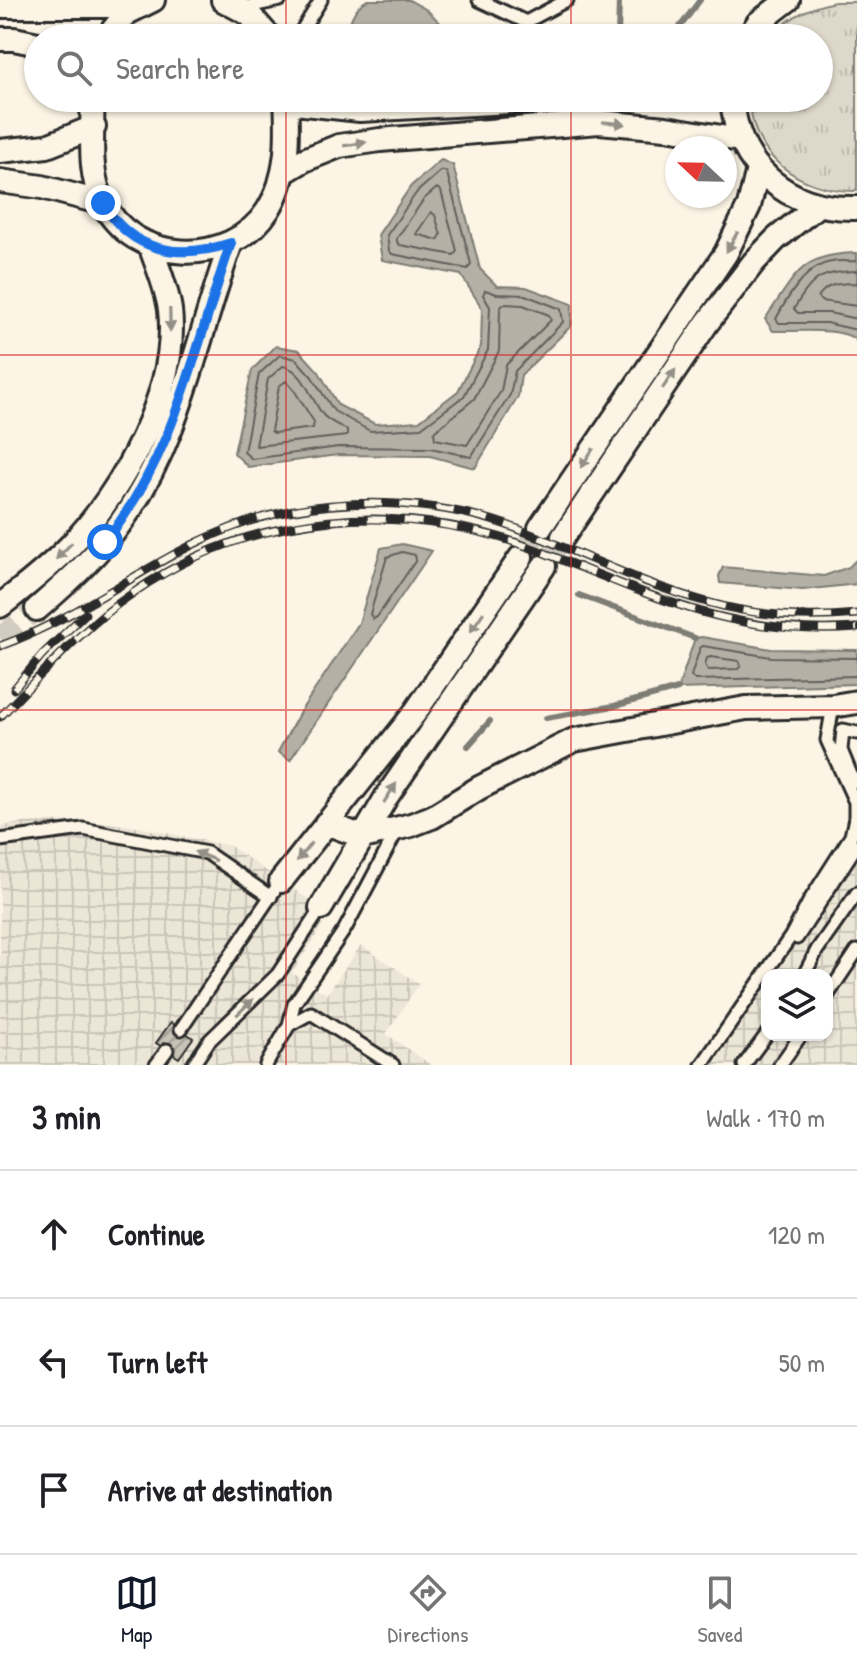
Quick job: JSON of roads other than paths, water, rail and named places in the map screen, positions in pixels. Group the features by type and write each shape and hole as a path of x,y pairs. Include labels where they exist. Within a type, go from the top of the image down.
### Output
{"street":[{"path":"757,24 788,0"},
{"path":"0,6 145,3"},
{"path":"116,24 145,3"},
{"path":"232,4 260,24"},
{"path":"0,39 24,41"},
{"path":"93,112 94,175 103,203 117,224 150,245 176,252 193,252 231,243 246,234 266,213 284,172 286,112"},
{"path":"733,112 740,140 758,169 782,189 833,209 857,208"},
{"path":"284,172 339,146 599,122 666,128 740,140"},
{"path":"0,151 47,146 94,127"},
{"path":"540,528 726,253 749,206 758,169"},
{"path":"0,181 42,187 103,203"},
{"path":"563,537 707,323 744,274 776,239 818,205"},
{"path":"37,609 72,578 105,542 151,474 177,416 231,243"},
{"path":"0,606 46,570 91,522 125,472 148,425 164,375 171,322 167,294 150,245"},
{"path":"276,889 414,714 521,557"},
{"path":"321,908 387,796 544,566"},
{"path":"326,823 363,837 432,817 479,788 574,740 746,708 833,706 857,702"}],"lane":[{"path":"232,4 280,0"},
{"path":"306,24 321,0"},
{"path":"479,0 526,22 567,0"},
{"path":"702,1065 791,936 851,836 855,802 827,740 833,706"},
{"path":"857,733 843,730 841,750 857,790"},
{"path":"266,1065 289,1025 294,1004 345,929 399,828"},
{"path":"0,840 83,829 207,853 276,889 181,1029"},
{"path":"777,969 857,845"},
{"path":"807,969 857,893"},
{"path":"193,1065 209,1041 278,974 321,908"},
{"path":"833,987 857,951"},
{"path":"711,1065 761,992"},
{"path":"289,1025 311,1013 393,1065"},
{"path":"744,1065 762,1041"},
{"path":"780,1065 797,1041"},
{"path":"156,1065 167,1050"}],"water":[{"path":"368,0 409,0 427,10 442,24 349,24"},
{"path":"441,160 453,165 480,269 497,286 526,287 572,304 571,326 521,375 518,397 475,468 430,456 338,455 248,467 234,453 252,370 276,346 299,350 319,372 338,405 375,424 419,421 458,391 481,346 482,308 461,275 382,260 378,235 411,186"},
{"path":"857,253 857,341 841,333 773,331 765,319 801,270 823,258"},
{"path":"402,544 432,551 290,760 278,752 300,712 359,623 381,548"},
{"path":"857,559 857,584 803,590 720,583 723,567 824,576 849,567"},
{"path":"695,638 771,649 857,650 857,684 678,689"}],"waterway":[{"path":"618,24 619,0"},
{"path":"682,24 700,0"},
{"path":"579,595 695,638"},
{"path":"546,718 614,706 678,689"},
{"path":"468,746 490,721"}],"tunnel":[{"path":"521,557 540,528"},
{"path":"544,566 563,537"},
{"path":"0,638 37,609"}],"railway":[{"path":"0,646 73,612 211,536 289,511 343,504 425,506 478,516 529,533 655,585 725,607 782,615 857,614"},
{"path":"0,717 97,621 133,593 179,565 227,544 278,529 329,521 382,519 434,524 486,534 537,550 655,597 730,619 811,629 857,628"},
{"path":"14,689 42,655 85,614"}]}
